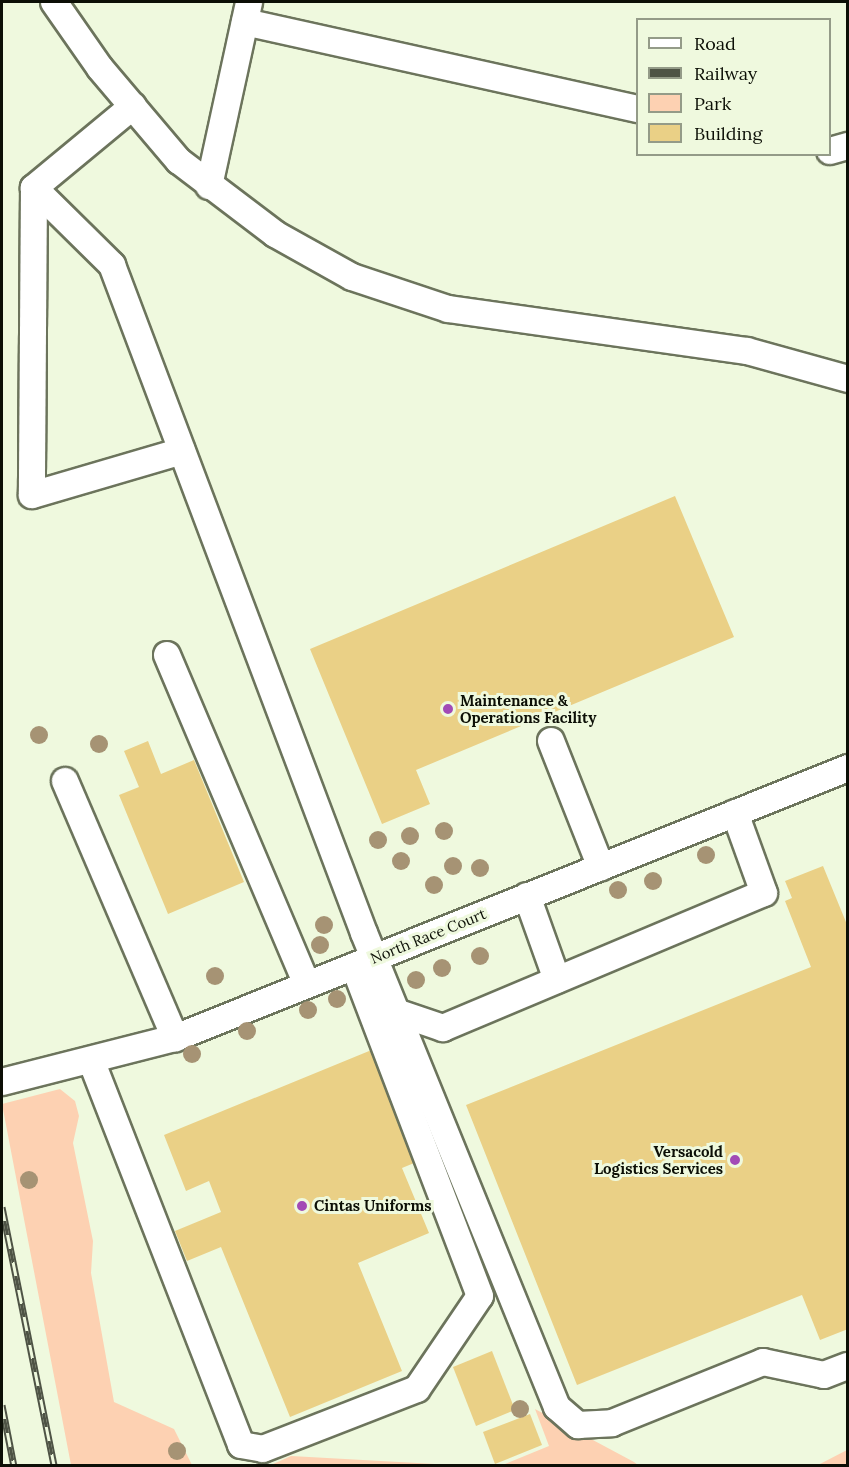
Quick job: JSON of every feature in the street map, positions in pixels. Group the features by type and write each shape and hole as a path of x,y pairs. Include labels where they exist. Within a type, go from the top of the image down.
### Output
{"street":[{"path":"54,2 133,106 179,161 274,234 395,295 534,325 747,351 848,380"},
{"path":"209,186 247,12 636,109"},
{"path":"133,106 34,188 32,495 182,451"},
{"path":"831,151 848,146"},
{"path":"34,188 112,266 182,451 480,1296 417,1389 263,1449 241,1445 91,1060"},
{"path":"167,655 307,985"},
{"path":"550,741 601,867"},
{"name":"North Race Court","path":"2,1082 174,1038 848,768"},
{"path":"65,780 174,1038"},
{"path":"396,1012 443,1028 764,893 735,813"},
{"path":"527,896 557,980"},
{"path":"364,962 396,1012 556,1407 578,1425 612,1423 763,1362 824,1375 848,1366"}],"green space":[{"path":"60,1089 75,1101 79,1116 73,1143 93,1241 91,1273 114,1402 174,1429 192,1465 71,1465 2,1104"},
{"path":"535,1409 638,1465 500,1466 549,1446"},
{"path":"847,1450 847,1465 818,1465"},
{"path":"291,1456 453,1465 271,1465"}],"building":[{"name":"Maintenance & Operations Facility","path":"675,496 734,637 416,770 430,804 382,824 310,649"},
{"path":"148,741 161,774 194,760 244,882 168,914 119,795 139,787 124,751"},
{"path":"823,866 848,927 848,1329 820,1340 802,1295 577,1385 466,1105 811,967 785,901 792,898 785,881"},
{"path":"374,1049 419,1161 402,1168 429,1233 358,1263 402,1371 290,1417 221,1247 187,1261 175,1231 221,1212 209,1181 186,1191 164,1135"},
{"path":"492,1351 515,1410 476,1426 453,1367"},
{"path":"530,1414 542,1445 495,1464 483,1432"}],"railway":[{"path":"2,1207 54,1466"},
{"path":"2,1405 14,1466"}],"place":[{"name":"Maintenance & Operations Facility","path":"448,709"},
{"name":"Versacold Logistics Services","path":"735,1160"},
{"name":"Cintas Uniforms","path":"302,1206"}]}
